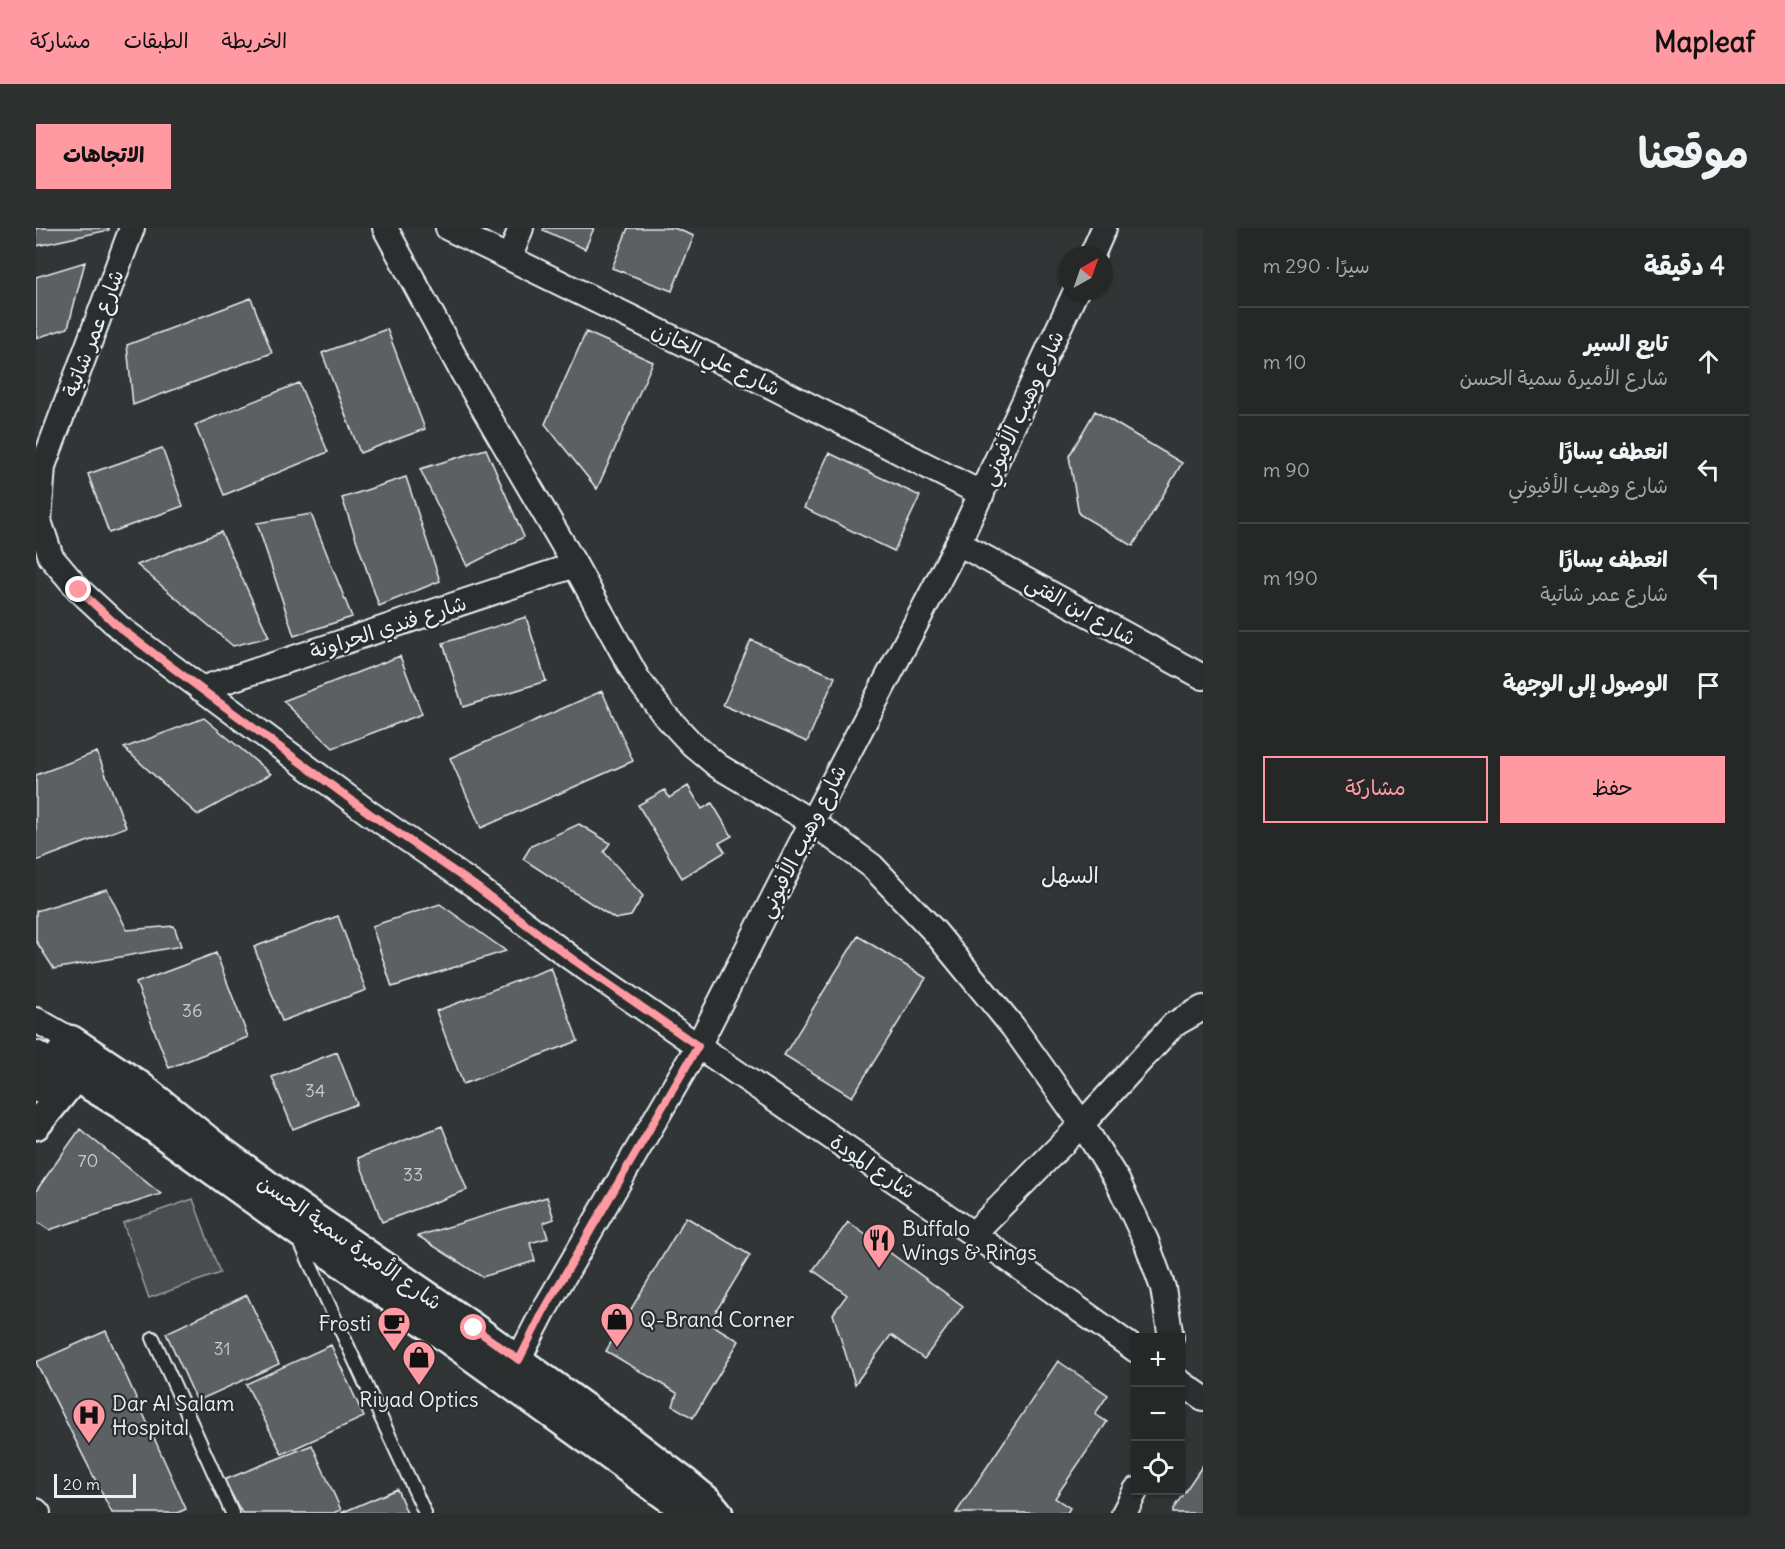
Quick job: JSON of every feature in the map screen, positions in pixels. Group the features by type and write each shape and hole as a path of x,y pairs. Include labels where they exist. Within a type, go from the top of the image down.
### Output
{"street":[{"name":"شارع عمر شاتية","path":"132,228 43,466 39,521 51,557 79,590 120,628 369,813 474,885 571,958 698,1046"},
{"path":"385,228 463,373 575,565 637,678 663,713 692,744 718,766 812,822 872,866 935,932 1013,1027 1082,1124 1117,1180 1146,1241 1163,1288 1170,1333"},
{"name":"شارع علي الخازن","path":"448,228 982,494"},
{"path":"510,257 521,228"},
{"path":"1096,246 1104,228"},
{"name":"شارع وهيب الأفيوني","path":"513,1370 543,1312 698,1046 958,543 1072,300"},
{"name":"شارع ابن الفتى","path":"958,543 1203,677"},
{"name":"شارع فندي الحراونة","path":"201,689 575,565"},
{"path":"973,1234 1082,1124 1173,1025 1203,1008"},
{"name":"شارع الأميرة سمية الحسن","path":"36,1020 71,1040 140,1086 221,1151 513,1370 690,1513"},
{"path":"36,1088 71,1040"},
{"name":"شارع المودة","path":"698,1046 973,1234 1131,1346"},
{"path":"54,1065 94,1055"},
{"path":"36,1125 54,1065"},
{"name":"شارع الأميرة سمية الحسن","path":"54,1065 122,1105 295,1230 687,1484 718,1513"},
{"path":"1185,1385 1203,1398"},
{"path":"1124,1513 1134,1495"}],"lane":[{"path":"295,1230 425,1513"},
{"path":"153,1338 232,1513"}],"shaded area":[{"path":"193,1199 220,1273 149,1298 123,1223"}],"building":[{"path":"36,228 109,228 109,230 36,246"},
{"path":"544,228 594,228 585,249 543,230"},
{"path":"628,228 674,228 694,236 672,291 612,268"},
{"path":"85,262 68,328 36,338 36,277"},
{"path":"251,298 272,353 133,405 127,345"},
{"path":"387,329 425,429 360,453 322,353"},
{"path":"586,332 653,362 597,489 545,424"},
{"path":"299,383 328,452 224,495 195,425"},
{"path":"1095,411 1182,463 1133,546 1079,514 1069,456"},
{"path":"162,448 183,506 109,533 88,474"},
{"path":"486,449 524,537 467,566 420,469"},
{"path":"829,453 920,496 894,551 804,508"},
{"path":"406,477 440,581 379,606 342,498"},
{"path":"311,514 352,617 294,636 257,523"},
{"path":"221,532 269,637 233,646 137,565"},
{"path":"526,617 546,681 463,707 443,643"},
{"path":"751,640 835,677 807,742 723,705"},
{"path":"400,656 422,714 333,748 283,701"},
{"path":"602,691 633,761 481,828 450,758"},
{"path":"204,718 271,774 198,815 124,748"},
{"path":"97,752 126,827 36,861 36,775"},
{"path":"688,786 702,809 712,803 732,836 719,843 725,852 682,878 638,805 665,790 669,798"},
{"path":"579,824 610,843 604,852 643,896 631,916 615,919 523,859 531,846"},
{"path":"107,889 127,930 174,926 181,946 54,969 36,941 36,911"},
{"path":"440,904 506,951 392,987 372,926"},
{"path":"338,916 366,990 282,1021 254,947"},
{"path":"858,936 926,978 852,1097 784,1055"},
{"path":"216,953 248,1037 169,1068 136,983"},
{"path":"551,968 578,1041 463,1084 436,1011"},
{"path":"337,1052 357,1104 293,1129 272,1077"},
{"path":"442,1126 467,1190 382,1222 358,1158"},
{"path":"80,1129 161,1194 49,1230 36,1221 36,1191"},
{"path":"547,1197 554,1219 543,1223 548,1238 530,1243 535,1261 482,1277 418,1236"},
{"path":"686,1217 750,1255 709,1323 739,1341 693,1418 673,1406 677,1393 606,1351"},
{"path":"848,1222 963,1306 924,1359 891,1335 855,1384 833,1314 847,1295 813,1270"},
{"path":"247,1295 279,1364 197,1401 166,1333"},
{"path":"106,1331 186,1509 177,1513 112,1513 36,1362"},
{"path":"331,1345 364,1417 282,1454 246,1384"},
{"path":"1058,1361 1108,1395 1095,1414 1107,1422 1055,1498 1070,1508 1067,1513 956,1513"},
{"path":"312,1445 341,1510 333,1513 242,1513 224,1480"},
{"path":"1203,1465 1203,1513 1173,1513 1173,1509 1183,1495 1185,1495 1185,1491"},
{"path":"397,1489 407,1513 341,1513"}],"place":[{"name":"Buffalo Wings & Rings","path":"879,1269"},
{"name":"Q-Brand Corner","path":"617,1348"},
{"name":"Frosti","path":"394,1352"},
{"name":"Riyad Optics","path":"419,1386"},
{"name":"Dar Al Salam Hospital","path":"89,1444"}],"district":[{"name":"السهل","path":"1070,875"}],"route":[{"path":"79,590 120,628 369,813 474,885 571,958 698,1046 543,1312 519,1360 474,1328"}]}
